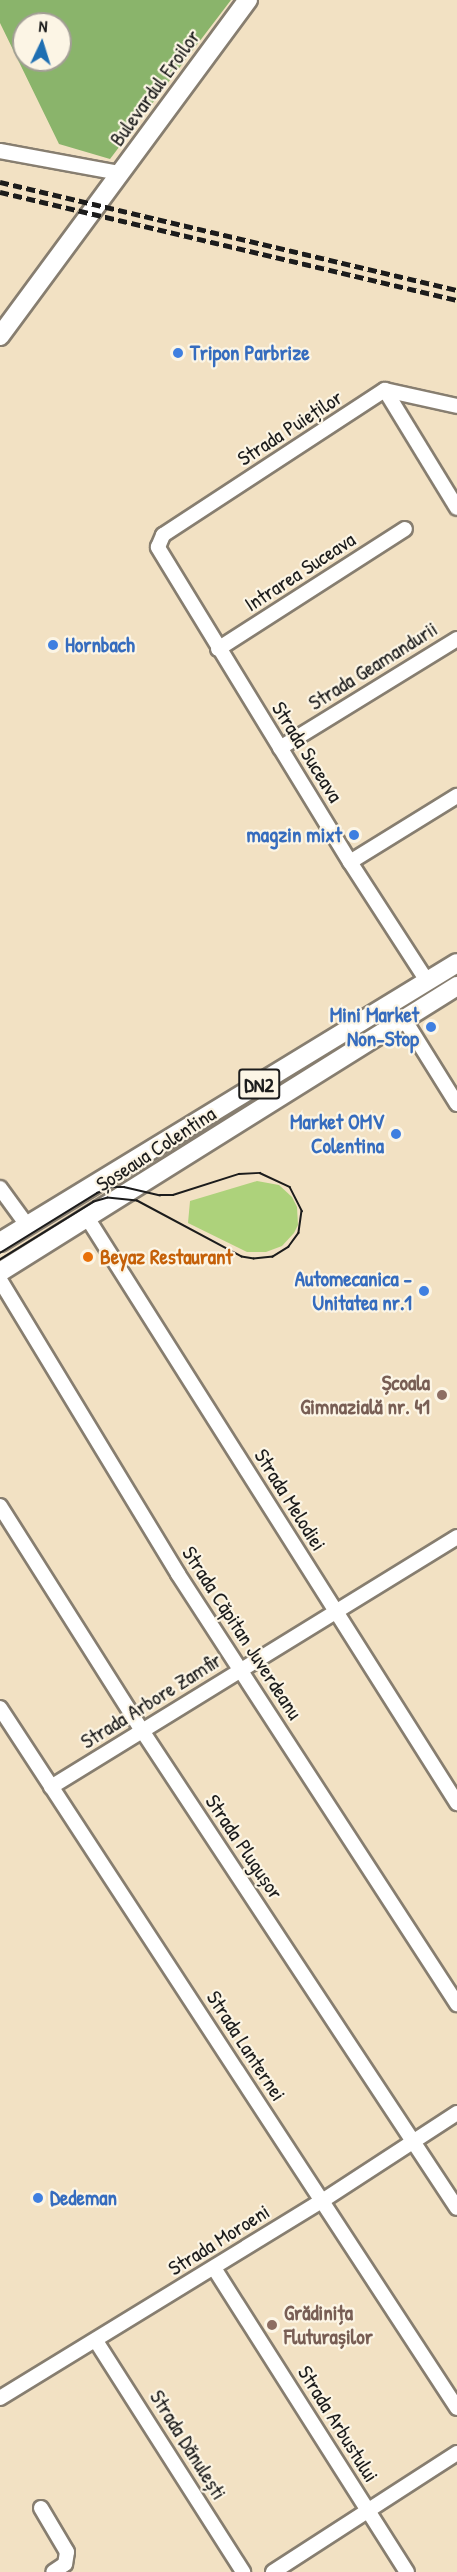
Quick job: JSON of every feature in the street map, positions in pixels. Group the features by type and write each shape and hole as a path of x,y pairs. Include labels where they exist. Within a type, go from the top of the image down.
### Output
{"main road":[{"name":"Bulevardul Eroilor","path":"0,336 248,0"},
{"name":"Șoseaua Colentina","path":"0,1242 457,963"},
{"name":"Șoseaua Colentina","path":"0,1272 457,986"}],"street":[{"path":"0,151 120,174"},
{"path":"385,390 457,406"},
{"path":"385,390 457,508"},
{"name":"Strada Puieților","path":"158,542 163,535 385,390"},
{"name":"Intrarea Suceava","path":"218,649 405,530"},
{"name":"Strada Suceava","path":"158,542 160,552 218,649 427,981"},
{"name":"Strada Geamandurii","path":"280,748 457,639"},
{"path":"350,861 457,796"},
{"path":"404,1019 457,1104"},
{"path":"0,1188 27,1225"},
{"name":"Strada Melodiei","path":"88,1219 457,1803"},
{"name":"Strada Căpitan Juverdeanu","path":"0,1280 178,1574 457,2004"},
{"name":"Strada Plugușor","path":"0,1506 142,1732 457,2208"},
{"name":"Strada Arbore Zamfir","path":"51,1788 457,1537"},
{"name":"Strada Lanternei","path":"0,1708 457,2408"},
{"name":"Strada Moroeni","path":"0,2398 322,2201 457,2113"},
{"name":"Strada Arbustului","path":"214,2268 407,2572"},
{"name":"Strada Dănulești","path":"96,2341 243,2572"},
{"path":"273,2572 457,2453"},
{"path":"41,2508 67,2552 65,2564 53,2572"}],"green space":[{"path":"0,0 231,0 110,159 59,144 24,72 72,72 72,12 12,12 12,48 0,23"},
{"path":"257,1181 279,1185 292,1197 297,1207 298,1225 282,1246 266,1252 247,1252 188,1223 190,1201"}],"tram line":[{"path":"0,1253 97,1193 112,1187 173,1195 239,1174 260,1173 290,1187 302,1211 299,1233 289,1247 273,1257 254,1259 242,1257 137,1201 108,1198 94,1202 0,1260"}],"railway":[{"path":"0,182 457,290"},
{"path":"0,192 457,300"}],"place":[{"name":"Tripon Parbrize","path":"178,353"},
{"name":"Hornbach","path":"53,645"},
{"name":"magzin mixt","path":"354,835"},
{"name":"Mini Market Non-Stop","path":"431,1027"},
{"name":"Market OMV Colentina","path":"396,1134"},
{"name":"Beyaz Restaurant","path":"88,1257"},
{"name":"Automecanica - Unitatea nr.1","path":"424,1291"},
{"name":"Școala Gimnazială nr. 41","path":"442,1395"},
{"name":"Dedeman","path":"38,2198"},
{"name":"Grădinița Fluturașilor","path":"272,2325"}]}
